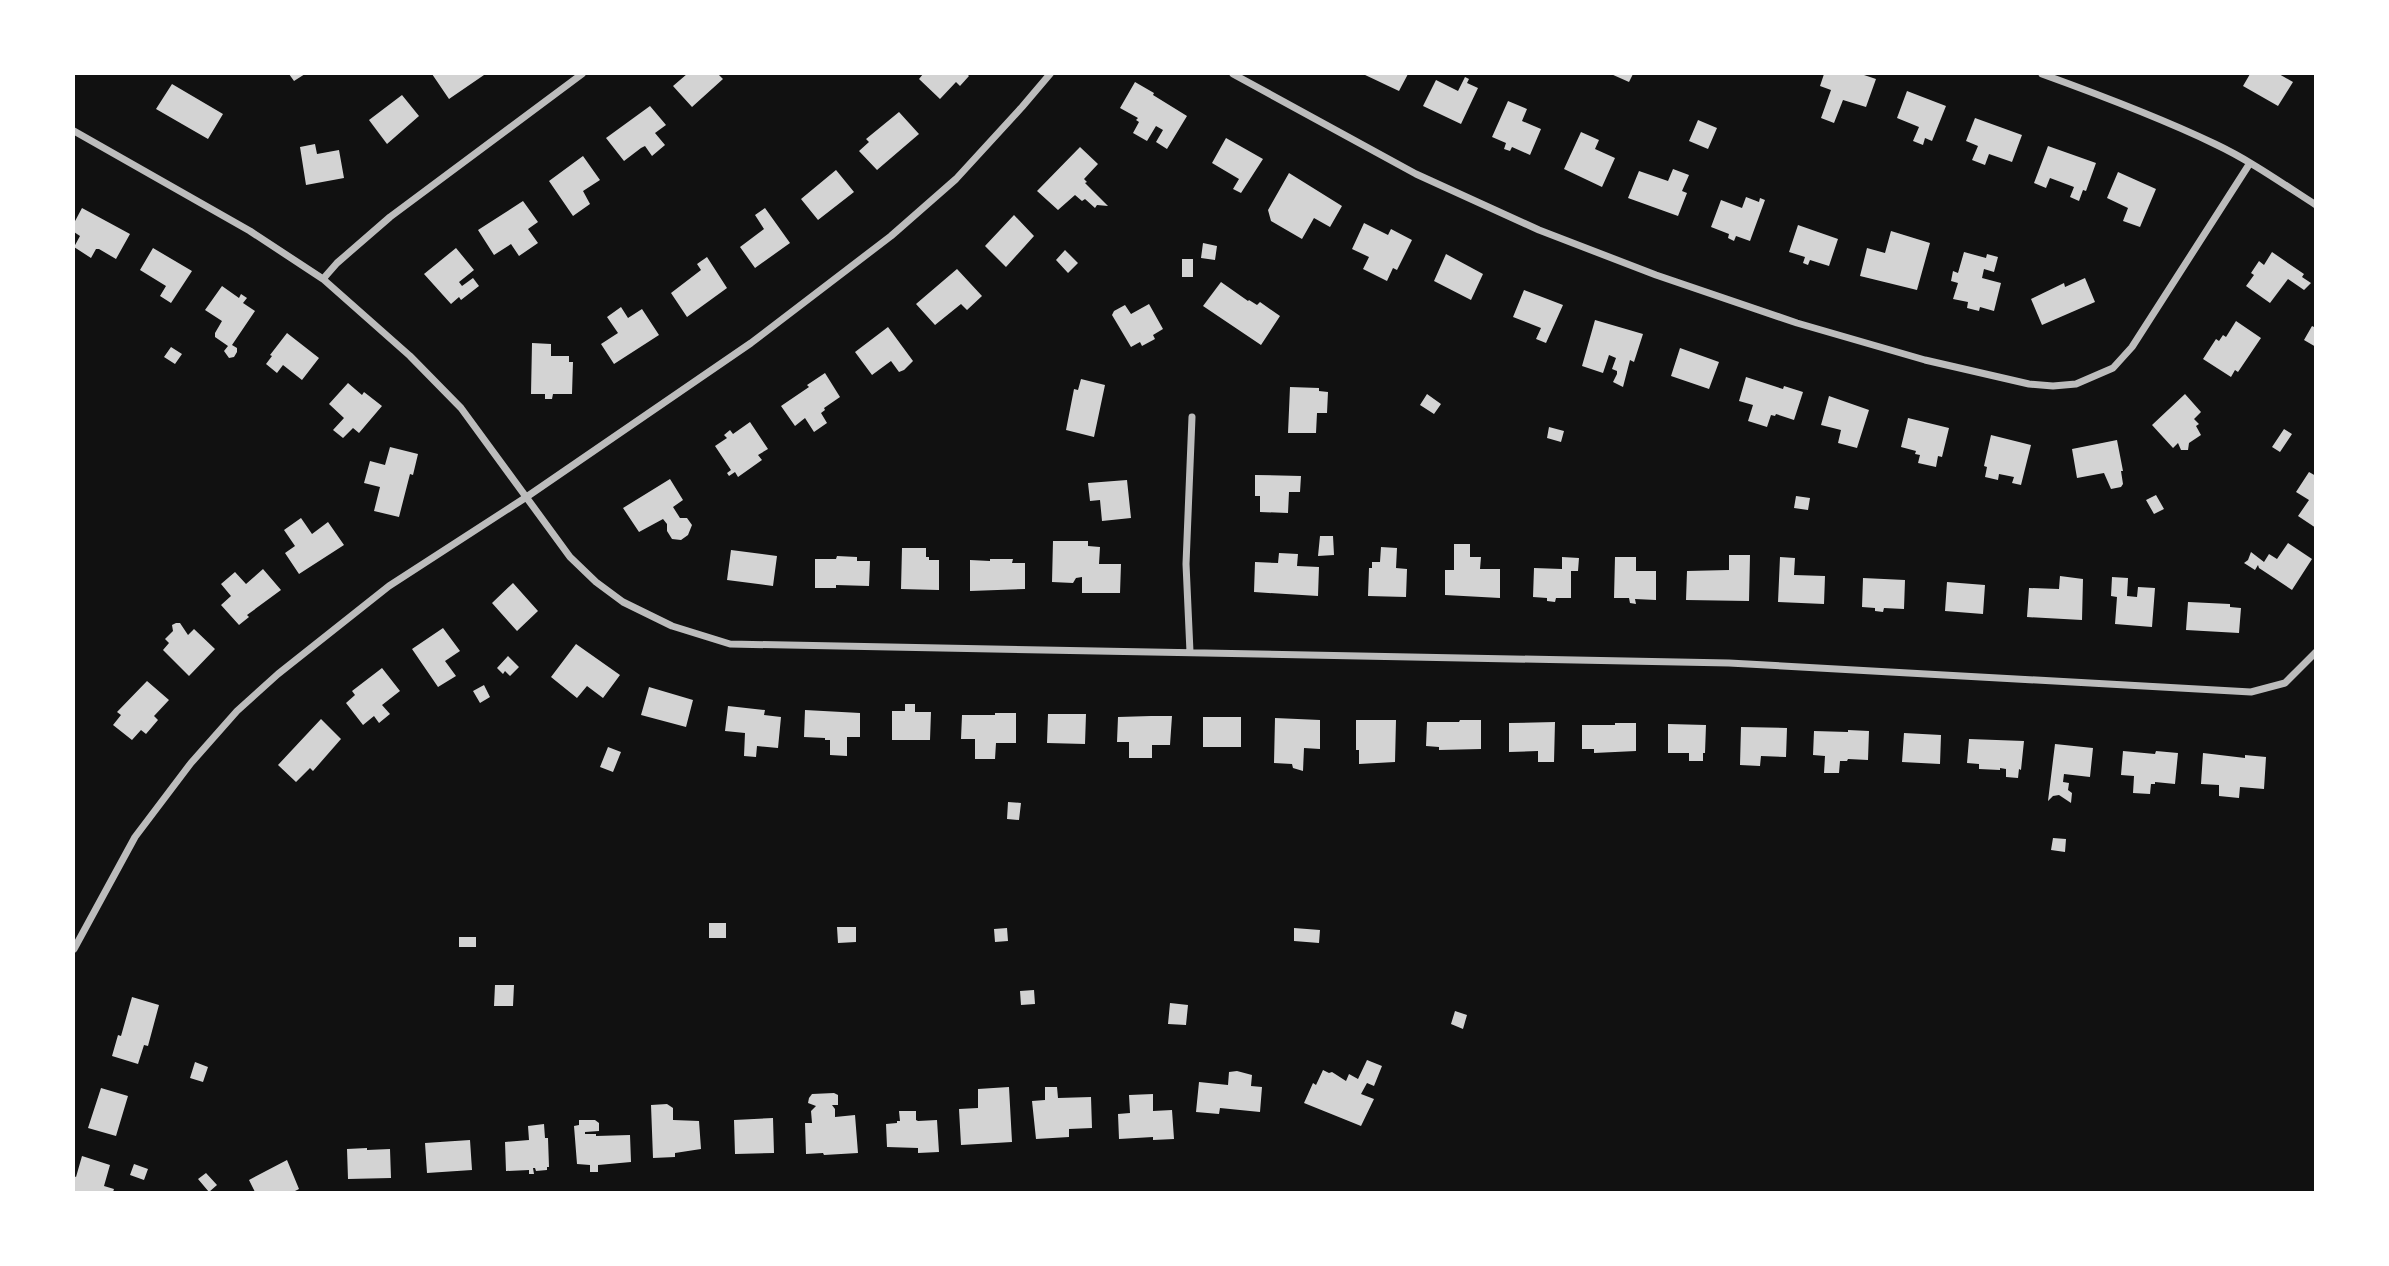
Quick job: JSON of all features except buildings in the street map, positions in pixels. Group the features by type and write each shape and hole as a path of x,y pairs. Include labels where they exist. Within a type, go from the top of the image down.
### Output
{"street":[{"path":"323,279 337,263 390,217 582,74"},
{"path":"74,949 135,837 191,763 237,711 278,674 389,586 525,498 751,343 891,236 956,179 1050,74"},
{"path":"1233,74 1416,174 1552,235 1656,275 1797,323 1925,360 2029,384 2076,384 2113,368 2132,347 2250,163"},
{"path":"2042,74 2120,102 2216,144 2315,205"},
{"path":"74,131 250,231 323,279 410,356 461,408 570,557 596,582 623,602 672,626 730,644 1729,663 2251,692 2285,682 2315,652"},
{"path":"1190,652 1186,564 1192,417"}]}
